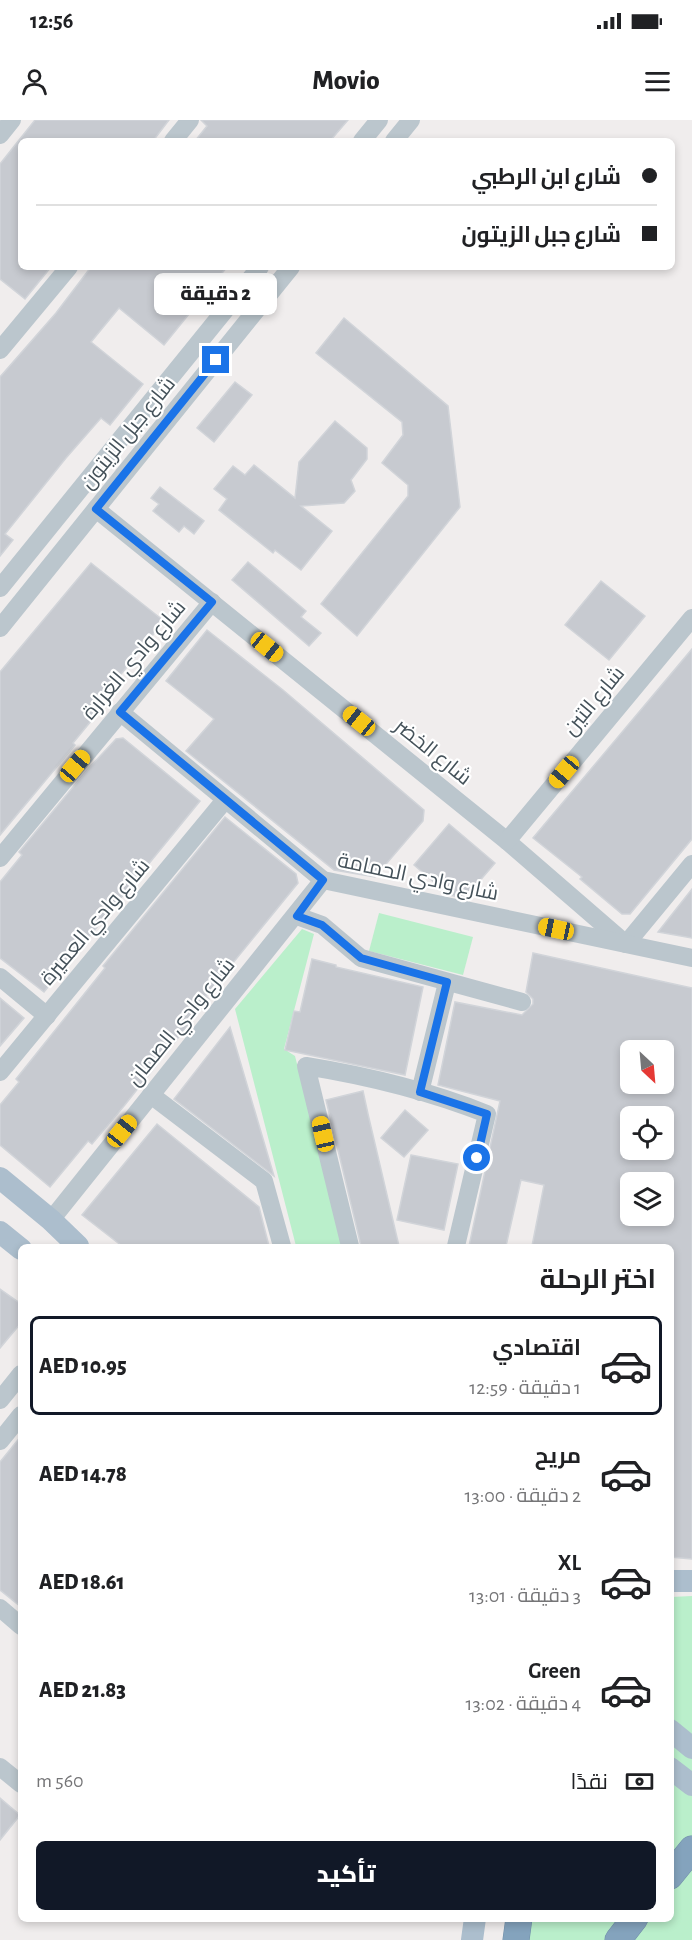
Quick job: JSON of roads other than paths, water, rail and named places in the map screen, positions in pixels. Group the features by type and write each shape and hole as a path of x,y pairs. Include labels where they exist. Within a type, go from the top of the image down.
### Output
{"highway":[{"path":"674,1871 692,1849"},
{"path":"516,1940 518,1922"},
{"path":"618,1940 633,1922"}],"main road":[{"path":"0,1178 76,1244"},
{"path":"0,1232 18,1247"},
{"path":"674,1581 692,1581"},
{"path":"674,1733 692,1748"},
{"path":"674,1771 692,1785"},
{"path":"472,1940 474,1922"}],"street":[{"path":"0,135 12,120"},
{"path":"175,138 190,120"},
{"path":"364,138 379,120"},
{"path":"396,138 411,120"},
{"path":"0,350 67,270"},
{"name":"شارع جبل الزيتون","path":"0,588 258,270"},
{"name":"شارع جبل الزيتون","path":"0,628 289,270"},
{"name":"شارع الخضر","path":"96,509 507,841 626,944"},
{"name":"شارع وادي الغرارة","path":"0,858 212,602"},
{"name":"شارع التين","path":"507,841 692,618"},
{"name":"شارع وادي الحمامة","path":"120,712 323,880 692,958"},
{"name":"شارع وادي العميرة","path":"0,1072 225,800"},
{"path":"626,944 692,864"},
{"name":"شارع وادي الصمان","path":"51,1220 297,916 323,880"},
{"path":"297,916 322,925 361,958 522,1002"},
{"path":"0,977 47,1016"},
{"path":"420,1092 447,982"},
{"path":"350,1244 306,1066 364,1076 487,1114 456,1244"},
{"path":"151,1095 264,1181 281,1244"},
{"path":"0,1400 18,1378"},
{"path":"0,1441 18,1419"},
{"path":"0,1608 18,1623"},
{"path":"0,1767 18,1782"}]}
